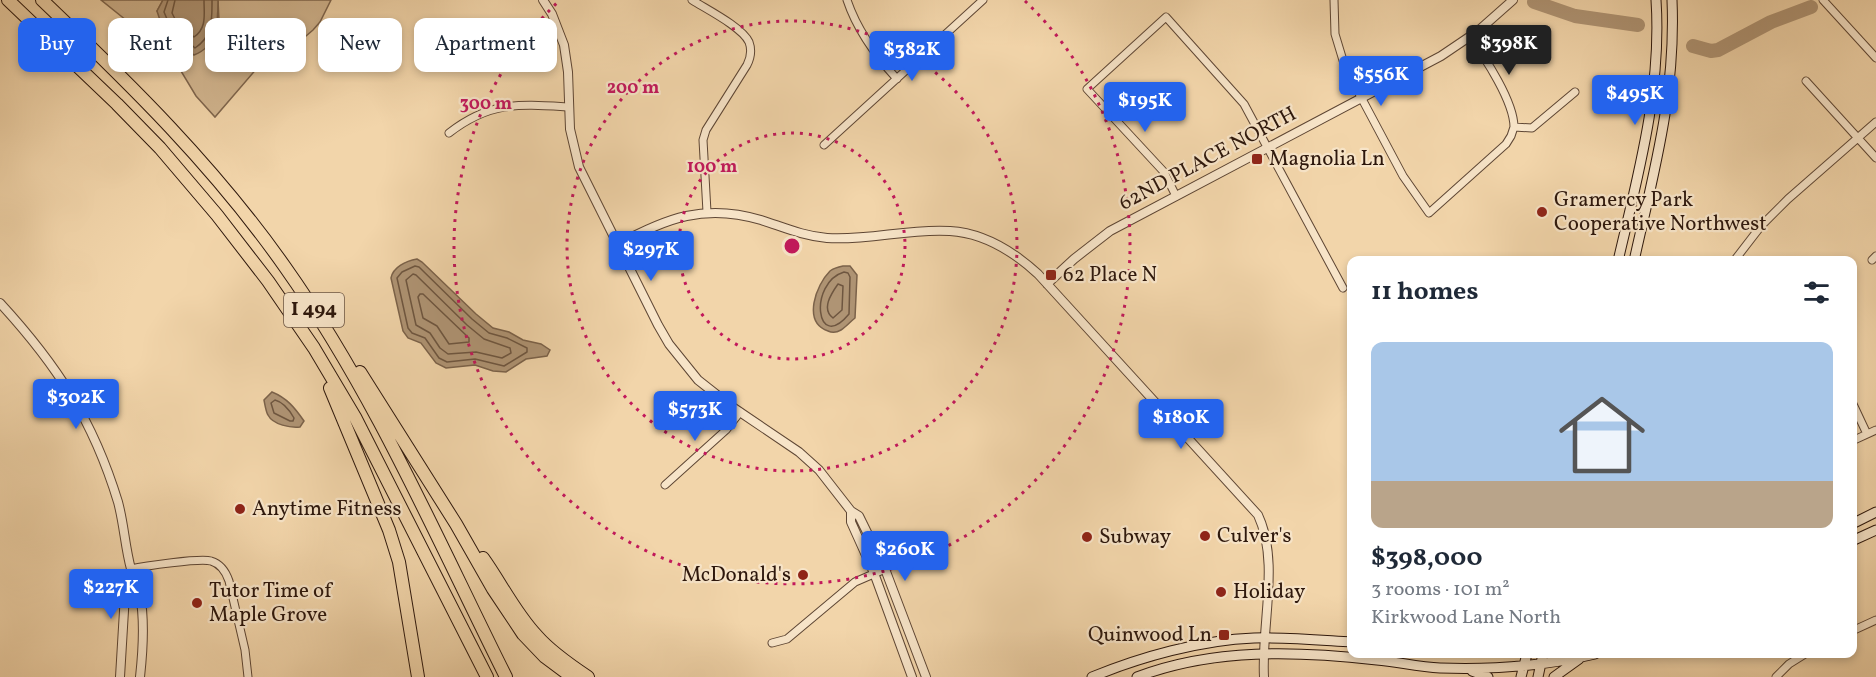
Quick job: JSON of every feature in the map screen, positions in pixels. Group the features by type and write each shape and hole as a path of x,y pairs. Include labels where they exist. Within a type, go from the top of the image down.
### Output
{"highway":[{"name":"I 494","path":"8,0 117,104 182,173 268,281 314,348 355,417 487,677"},
{"name":"I 494","path":"42,0 179,135 247,216 320,319 383,429 506,677"},
{"path":"275,254 331,325 523,634 545,657 572,677"},
{"path":"314,348 381,509 399,562 418,677"},
{"path":"456,524 483,558 522,618 537,636 549,648 588,677"}],"main road":[{"path":"1619,256 1651,110 1657,52 1656,0"},
{"path":"1635,256 1667,110 1672,59 1672,0"},
{"path":"1857,522 1876,513"},
{"path":"1857,539 1876,530"},
{"path":"1092,677 1131,662 1178,650 1240,639 1347,642"},
{"path":"1137,677 1149,672 1216,657 1264,654 1314,655 1467,669 1524,666 1577,658"},
{"path":"1521,677 1526,658"},
{"path":"1538,677 1542,658"},
{"path":"1554,677 1582,658"},
{"path":"1467,669 1488,677"}],"street":[{"path":"543,0 552,14 564,45 568,72 570,129 579,167 669,344 698,380 807,459 819,470 851,511 860,516 885,569 926,677"},
{"path":"692,0 741,32 749,43 751,53 747,65 706,130 704,140 707,212"},
{"path":"847,0 859,29 897,79"},
{"path":"824,145 983,0"},
{"path":"1334,0 1335,34 1339,52 1403,176 1429,213 1506,144 1514,127 1512,114 1494,74 1470,38"},
{"name":"62ND PLACE NORTH","path":"1047,284 1110,231 1470,38 1513,0"},
{"path":"1823,0 1876,58"},
{"path":"1176,196 1164,172 1087,89 1166,17 1238,96 1250,113 1343,288"},
{"path":"1806,81 1876,158"},
{"path":"1514,127 1532,128 1575,92"},
{"path":"449,133 475,116 498,108 536,105 569,107"},
{"path":"1738,256 1774,213 1876,122"},
{"path":"617,245 673,219 707,212 744,215 803,234 826,238 860,238 953,231 987,240 1025,262 1258,515 1269,552 1264,677"},
{"path":"0,303 49,359 86,420 118,504 131,569 140,592 142,612 140,677"},
{"path":"665,485 726,430 740,412"},
{"path":"1857,413 1867,434"},
{"path":"1857,439 1876,430"},
{"path":"851,511 851,522 874,573 912,677"},
{"path":"131,569 202,560 212,561 225,571 244,642 248,677"},
{"path":"120,677 125,594 131,569"},
{"path":"772,643 788,639 847,588 885,569"},
{"path":"1857,629 1876,620"},
{"path":"1776,677 1799,658"}],"shaded area":[{"path":"101,0 163,0 157,11 161,18 123,18"},
{"path":"218,0 331,0 322,18 318,18 318,24 306,36 306,18 219,18"},
{"path":"205,34 205,72 254,72 215,117 196,96 182,72 193,72 193,45"}],"water":[{"path":"163,0 218,0 218,18 205,18 205,48 194,55 193,18 159,18 157,11"},
{"path":"417,259 493,328 509,332 523,340 541,344 550,350 547,356 526,359 506,372 493,371 475,365 446,368 436,363 421,343 408,338 403,331 391,278 394,271 401,265"},
{"path":"850,266 857,275 855,318 841,330 831,332 815,320 814,303 825,277 832,270"},
{"path":"272,392 286,400 297,412 304,421 300,427 282,425 270,418 264,400"}],"waterway":[{"path":"1534,2 1575,16 1638,25"},
{"path":"1693,46 1711,51 1718,50 1771,22 1811,7"}],"place":[{"name":"Magnolia Ln","path":"1257,159"},
{"name":"Gramercy Park Cooperative Northwest","path":"1542,212"},
{"name":"62 Place N","path":"1051,275"},
{"name":"Anytime Fitness","path":"240,509"},
{"name":"Culver's","path":"1205,536"},
{"name":"Subway","path":"1087,537"},
{"name":"McDonald's","path":"803,575"},
{"name":"Holiday","path":"1221,592"},
{"name":"Tutor Time of Maple Grove","path":"197,603"},
{"name":"Quinwood Ln","path":"1224,635"}]}
